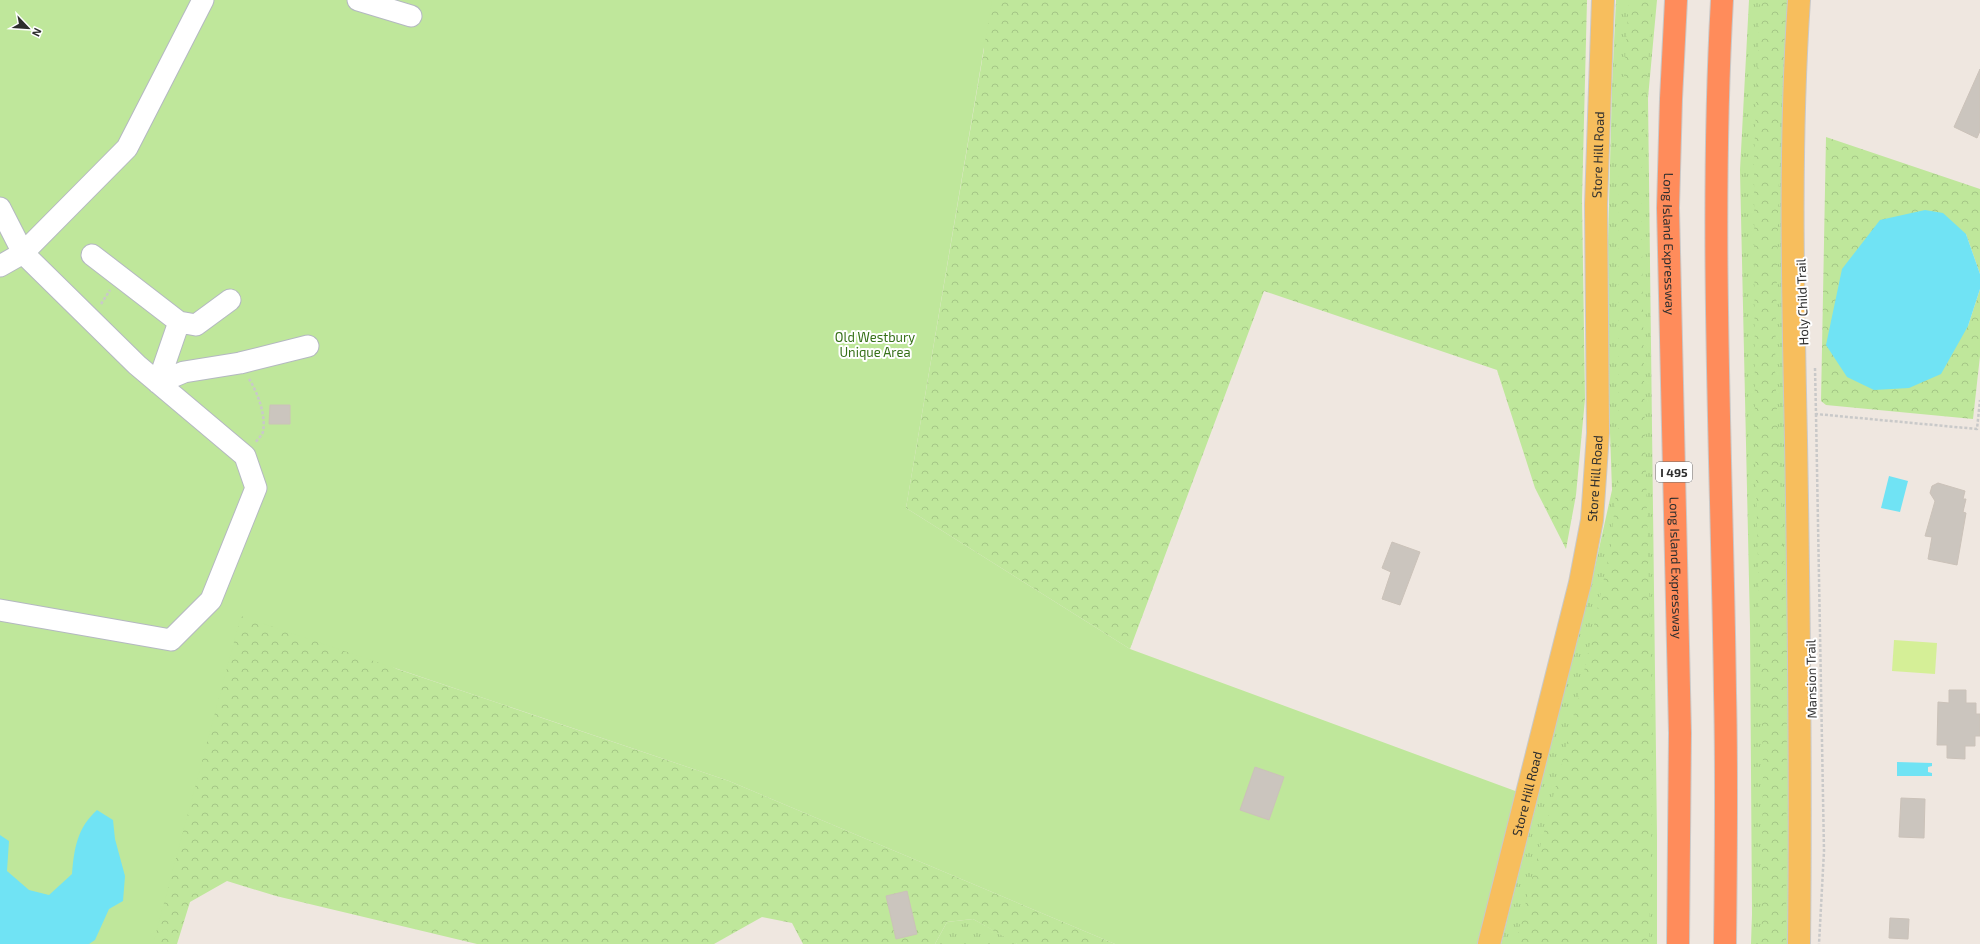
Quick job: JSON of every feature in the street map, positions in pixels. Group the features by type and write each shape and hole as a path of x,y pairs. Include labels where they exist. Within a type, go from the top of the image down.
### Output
{"highway":[{"name":"Long Island Expressway","path":"1676,0 1668,208 1680,733 1678,944"},
{"path":"1722,0 1716,116 1715,276 1726,693 1725,944"}],"main road":[{"name":"Store Hill Road","path":"1489,944 1580,583 1592,520 1598,433 1596,205 1603,0"},
{"path":"1799,0 1793,149 1792,262 1800,695 1799,944"}],"lane":[{"path":"0,266 23,253 127,148 203,0"},
{"path":"358,0 411,16"},
{"path":"0,208 23,253 136,365 246,456 256,488 211,600 171,640 0,610"},
{"path":"92,255 179,322 196,325 230,300"},
{"path":"158,383 179,322"},
{"path":"158,383 184,372 240,363 308,346"}],"path":[{"path":"90,320 120,277"},
{"path":"240,363 254,387 262,413 263,433 246,456"},
{"path":"1814,366 1816,414 1977,429 1980,400"},
{"name":"Mansion Trail","path":"1816,414 1824,851 1819,944"}],"green space":[{"name":"Old Westbury Unique Area","path":"0,0 992,0 906,508 1130,649 1518,792 1479,944 1115,944 729,781 241,616 153,944 0,944"},
{"path":"971,0 1587,0 1582,200 1585,399 1576,495 1566,549 1535,488 1497,370 1264,291 1130,649 906,508 984,49"},
{"path":"1616,0 1657,0 1648,98 1657,944 1501,944 1590,589 1612,490 1609,404 1608,242"},
{"path":"1629,0 1652,0 1641,184 1645,435 1653,745 1649,944 1515,944 1577,704 1611,546 1618,470 1619,148"},
{"path":"1749,0 1791,0 1792,944 1751,944 1750,626 1740,170"},
{"path":"1760,0 1787,0 1780,126 1775,368 1787,634 1786,944 1761,944 1763,764 1755,441 1754,160"},
{"path":"1826,137 1980,189 1980,274 1966,234 1968,326 1980,289 1980,356 1973,419 1826,405 1821,401"},
{"path":"243,591 397,669 729,781 1115,944 1017,944 973,919 947,922 935,944 803,944 792,923 762,917 714,944 477,944 276,896 227,881 190,902 177,944 89,944 0,756"},
{"path":"1894,640 1937,643 1935,674 1892,671"},
{"path":"973,919 1017,944 935,944 947,922"}],"water":[{"path":"1925,210 1943,213 1966,234 1980,274 1980,289 1968,326 1941,374 1909,388 1874,390 1847,377 1826,345 1842,269 1880,220"},
{"path":"1889,476 1908,481 1900,512 1881,508"},
{"path":"1897,762 1932,763 1932,766 1928,767 1928,772 1932,773 1932,776 1897,776"},
{"path":"97,810 113,820 115,839 125,876 123,901 109,909 95,940 89,944 0,944 0,835 9,841 7,871 29,890 49,895 72,874 78,839 85,824"}],"building":[{"path":"1980,69 1980,131 1977,138 1954,127"},
{"path":"270,405 290,405 290,424 269,424"},
{"path":"1938,483 1965,491 1963,499 1966,499 1963,512 1966,513 1957,565 1928,559 1932,537 1925,536 1935,501 1930,493 1932,486"},
{"path":"1392,542 1420,552 1400,605 1382,599 1391,572 1382,568"},
{"path":"1949,690 1966,690 1966,703 1976,703 1976,714 1980,714 1980,736 1975,736 1975,746 1965,746 1965,759 1947,758 1947,745 1937,745 1938,702 1949,703"},
{"path":"1255,767 1284,777 1269,820 1240,810"},
{"path":"1901,798 1925,799 1924,838 1899,837"},
{"path":"907,891 917,934 896,939 886,896"},
{"path":"1890,918 1909,919 1908,939 1889,938"}]}
